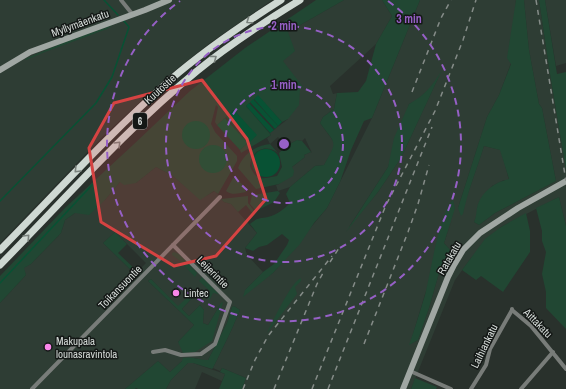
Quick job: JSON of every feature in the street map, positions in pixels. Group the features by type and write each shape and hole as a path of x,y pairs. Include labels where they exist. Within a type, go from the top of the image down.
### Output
{"highway":[{"name":"Kuutostie","path":"0,250 105,141 171,80 211,48 281,0"},
{"name":"Kuutostie","path":"0,265 110,152 165,99 229,46 300,0"}],"main road":[{"name":"Myllymäenkatu","path":"0,70 30,52 133,15 169,0"},
{"name":"Ratakatu","path":"403,389 451,271 463,250 480,233 518,208 566,181"}],"street":[{"path":"121,0 133,15"},
{"name":"Toikansuontie","path":"32,389 220,197"},
{"name":"Leijerintie","path":"153,352 165,350 181,355 201,354 215,344 230,302 173,245"},
{"name":"Aittakatu","path":"512,310 531,326 566,369"},
{"name":"Laihiankatu","path":"471,389 486,365 490,349 512,310"},
{"path":"521,389 553,352"},
{"path":"410,371 450,389"}],"highlighted area":[{"path":"202,80 247,139 266,199 216,256 174,266 101,222 89,148 114,103"}],"shaded area":[{"path":"0,0 272,0 211,42 169,75 101,138 0,243"},
{"path":"316,0 344,0 288,32 295,51 283,61 303,87 300,89 299,105 288,119 282,122 258,96 246,106 271,135 241,153 240,150 256,136 234,110 217,125 215,122 218,107 216,105 211,124 215,132 237,156 237,161 218,194 214,191 200,200 173,176 156,167 136,183 124,185 120,182 105,200 89,215 75,213 65,220 61,233 31,264 24,268 26,275 0,303 0,276 66,207 190,91 245,48"},
{"path":"344,0 382,0 392,16 376,44 330,86 333,94 337,93 334,109 323,117 320,123 334,142 334,148 324,165 315,166 290,187 278,191 276,185 279,184 291,168 305,157 304,155 311,152 312,153 305,138 302,141 297,140 286,146 278,137 270,144 267,138 271,135 270,133 288,119 283,61 288,32"},
{"path":"382,0 420,0 372,118 364,121 351,150 340,182 327,208 314,223 300,244 273,273 243,297 245,290 263,272 274,264 289,240 282,234 267,245 259,247 253,251 245,248 257,233 250,224 257,219 271,216 283,210 290,203 286,194 290,187 315,166 324,165 332,151 333,143 332,139 320,123 323,117 334,109 337,93 358,92 366,81 376,44 392,16"},
{"path":"420,0 516,0 511,63 499,95 487,117 458,208 467,196 484,146 501,150 509,180 504,180 492,186 478,205 477,216 474,222 479,225 495,213 556,181 529,50 524,0 539,0 566,170 566,226 559,197 501,227 471,258 455,280 411,389 242,389 246,378 222,368 220,371 213,368 240,310 234,306 232,307 227,323 208,360 195,358 182,361 170,372 158,361 125,389 0,389 0,303 26,275 23,268 31,264 61,233 65,220 75,213 105,200 120,182 136,183 156,167 173,176 200,199 215,191 224,202 231,204 257,233 245,248 247,255 263,272 245,290 273,273 327,208 372,118","holes":["439,76 401,158 378,192 349,227 388,167 409,104 417,100 433,86","452,220 444,243 453,253 441,266 418,340 410,344 425,294","115,232 146,263 135,274 103,243","151,279 178,307 193,297 182,309 189,316 200,305 204,310 203,323 208,325 221,303 195,352 178,342 194,325 148,281"]},
{"path":"516,0 524,0 529,50 556,181 495,213 479,225 474,222 480,199 486,191 494,185 509,179 500,150 484,146 463,214 461,216 458,208 487,117 499,95 511,64 507,58"},
{"path":"539,0 545,0 557,74 566,72 566,170 550,74"},
{"path":"545,0 566,0 566,63 556,66"},
{"path":"113,25 107,29 26,60 25,59 67,41"},
{"path":"442,70 401,158 378,192 346,232 388,167 394,138 409,104 428,90"},
{"path":"258,95 282,122 278,126 254,99"},
{"path":"253,99 278,126 275,129 250,102"},
{"path":"249,103 274,130 270,133 246,106"},
{"path":"234,110 257,135 249,143 226,117"},
{"path":"225,118 248,143 240,150 217,125"},
{"path":"196,121 206,125 210,135 206,145 196,149 186,145 182,135 186,125"},
{"path":"297,140 302,141 311,152 304,155 305,157 292,167 294,171 293,176 279,184 256,189 238,168 243,158 251,151 260,146 270,144 278,153 268,149 260,150 253,156 250,166 255,175 258,177 264,178 277,176 282,167 279,153 286,146"},
{"path":"213,145 223,149 227,159 223,169 213,173 203,169 199,159 203,149"},
{"path":"266,149 276,153 280,163 276,173 266,177 256,173 252,163 256,153"},
{"path":"233,178 242,184 246,192 233,194 226,191"},
{"path":"278,191 280,193 274,202 256,211 250,204 252,195"},
{"path":"248,196 248,203 255,212 253,214 246,205 238,212 231,204 224,202 221,199"},
{"path":"559,197 566,226 566,329 546,308 546,292 542,274 546,252 542,241 542,231 536,208"},
{"path":"453,200 455,208 444,243 453,253 441,266 418,340 409,345 425,295 440,229 448,206"},
{"path":"526,213 530,231 530,252 503,292 481,276 476,280 462,270 485,239 501,227"},
{"path":"115,232 127,244 118,253 138,272 135,274 103,243"},
{"path":"174,252 179,254 197,273 195,277 179,260 172,255"},
{"path":"202,277 219,294 213,293 210,299 207,298 210,291 199,281"},
{"path":"301,278 301,281 295,287 297,294 267,333 287,294"},
{"path":"151,279 178,306 190,295 193,297 182,309 189,316 200,305 204,310 203,323 208,325 223,302 212,341 195,352 183,353 178,342 194,325 148,281"},
{"path":"234,306 240,310 212,369 193,363 188,363 171,380 166,389 125,389 158,361 170,372 182,361 183,358 190,357 208,360 227,323 232,307"},
{"path":"188,363 193,363 225,374 222,381 202,372 195,389 166,389 171,380"},
{"path":"222,368 246,378 242,389 219,389 225,374 220,372"},
{"path":"415,378 437,387 436,389 411,389"}],"waterway":[{"path":"104,0 118,15"},
{"path":"0,201 96,103 112,77 129,27 124,21"},
{"path":"0,283 92,185"}],"railway":[{"path":"412,92 441,18 451,0"},
{"path":"312,389 386,205 435,111 463,40 476,0"},
{"path":"536,0 566,181"},
{"path":"328,389 432,127"},
{"path":"364,344 408,232 429,165"},
{"path":"330,262 339,248"},
{"path":"243,389 255,360 268,336 332,256"},
{"path":"274,389 317,284 323,273"}],"place":[{"name":"Lintec","path":"176,293"},
{"name":"Makupala lounasravintola","path":"48,347"}]}
